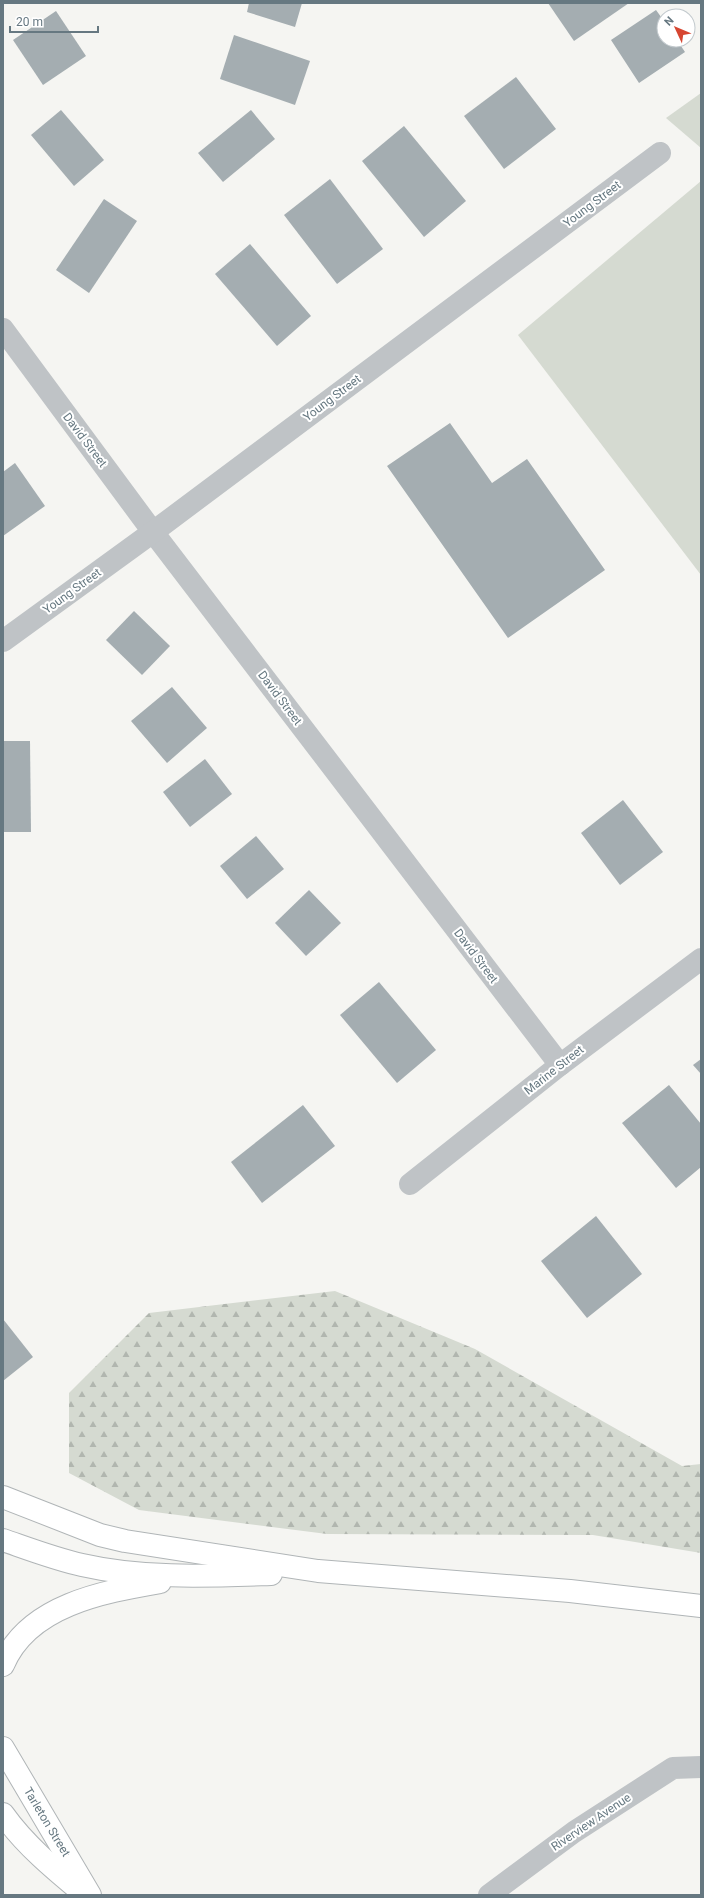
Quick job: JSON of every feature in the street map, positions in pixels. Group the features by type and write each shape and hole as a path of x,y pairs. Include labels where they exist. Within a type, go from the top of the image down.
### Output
{"highway":[{"path":"3,1497 100,1534 125,1541 318,1572 570,1591 701,1606"},
{"path":"3,1540 82,1565 119,1571 194,1577 318,1572"},
{"path":"3,1665 6,1658 27,1632 42,1619 58,1609 103,1593 194,1577"},
{"path":"570,1591 701,1620"},
{"name":"Tarleton Street","path":"3,1749 90,1895"},
{"name":"Tarleton Street","path":"3,1814 24,1840 48,1864 85,1895"}],"street":[{"name":"Young Street","path":"3,642 153,532 660,153"},
{"name":"David Street","path":"3,329 153,532 560,1065"},
{"name":"Marine Street","path":"410,1184 560,1065 701,959"},
{"name":"Riverview Avenue","path":"489,1895 574,1832 673,1768 701,1767"}],"green space":[{"path":"701,93 701,148 666,118"},
{"path":"701,181 701,575 518,335"},
{"path":"335,1291 475,1349 682,1466 701,1464 701,1553 593,1535 327,1534 139,1510 69,1473 69,1393 149,1313"}],"building":[{"path":"249,3 302,3 295,27 247,12"},
{"path":"548,3 629,3 574,41"},
{"path":"656,10 656,48 682,48 685,52 639,83 611,40"},
{"path":"56,11 86,56 43,85 13,40"},
{"path":"234,35 310,61 295,105 220,79"},
{"path":"516,77 556,129 504,169 464,116"},
{"path":"61,110 104,160 74,186 31,135"},
{"path":"251,110 275,139 223,182 198,153"},
{"path":"404,126 466,201 424,237 362,161"},
{"path":"330,179 383,249 337,284 284,215"},
{"path":"104,199 137,221 89,293 56,270"},
{"path":"250,244 311,316 277,346 215,274"},
{"path":"450,423 492,483 527,459 605,570 508,638 387,466"},
{"path":"15,463 45,506 3,536 3,472"},
{"path":"134,611 170,646 142,675 106,640"},
{"path":"172,687 207,728 167,763 131,721"},
{"path":"3,741 30,741 31,832 3,832"},
{"path":"205,759 232,794 190,827 163,792"},
{"path":"623,800 663,852 620,885 581,833"},
{"path":"256,836 284,869 247,899 220,866"},
{"path":"309,890 341,923 306,956 275,923"},
{"path":"379,982 436,1050 397,1083 340,1015"},
{"path":"701,1059 701,1074 693,1065"},
{"path":"669,1085 701,1124 701,1167 676,1188 622,1123"},
{"path":"303,1105 335,1146 262,1203 231,1162"},
{"path":"596,1216 642,1274 587,1318 541,1261"},
{"path":"3,1319 33,1357 3,1381"}]}
